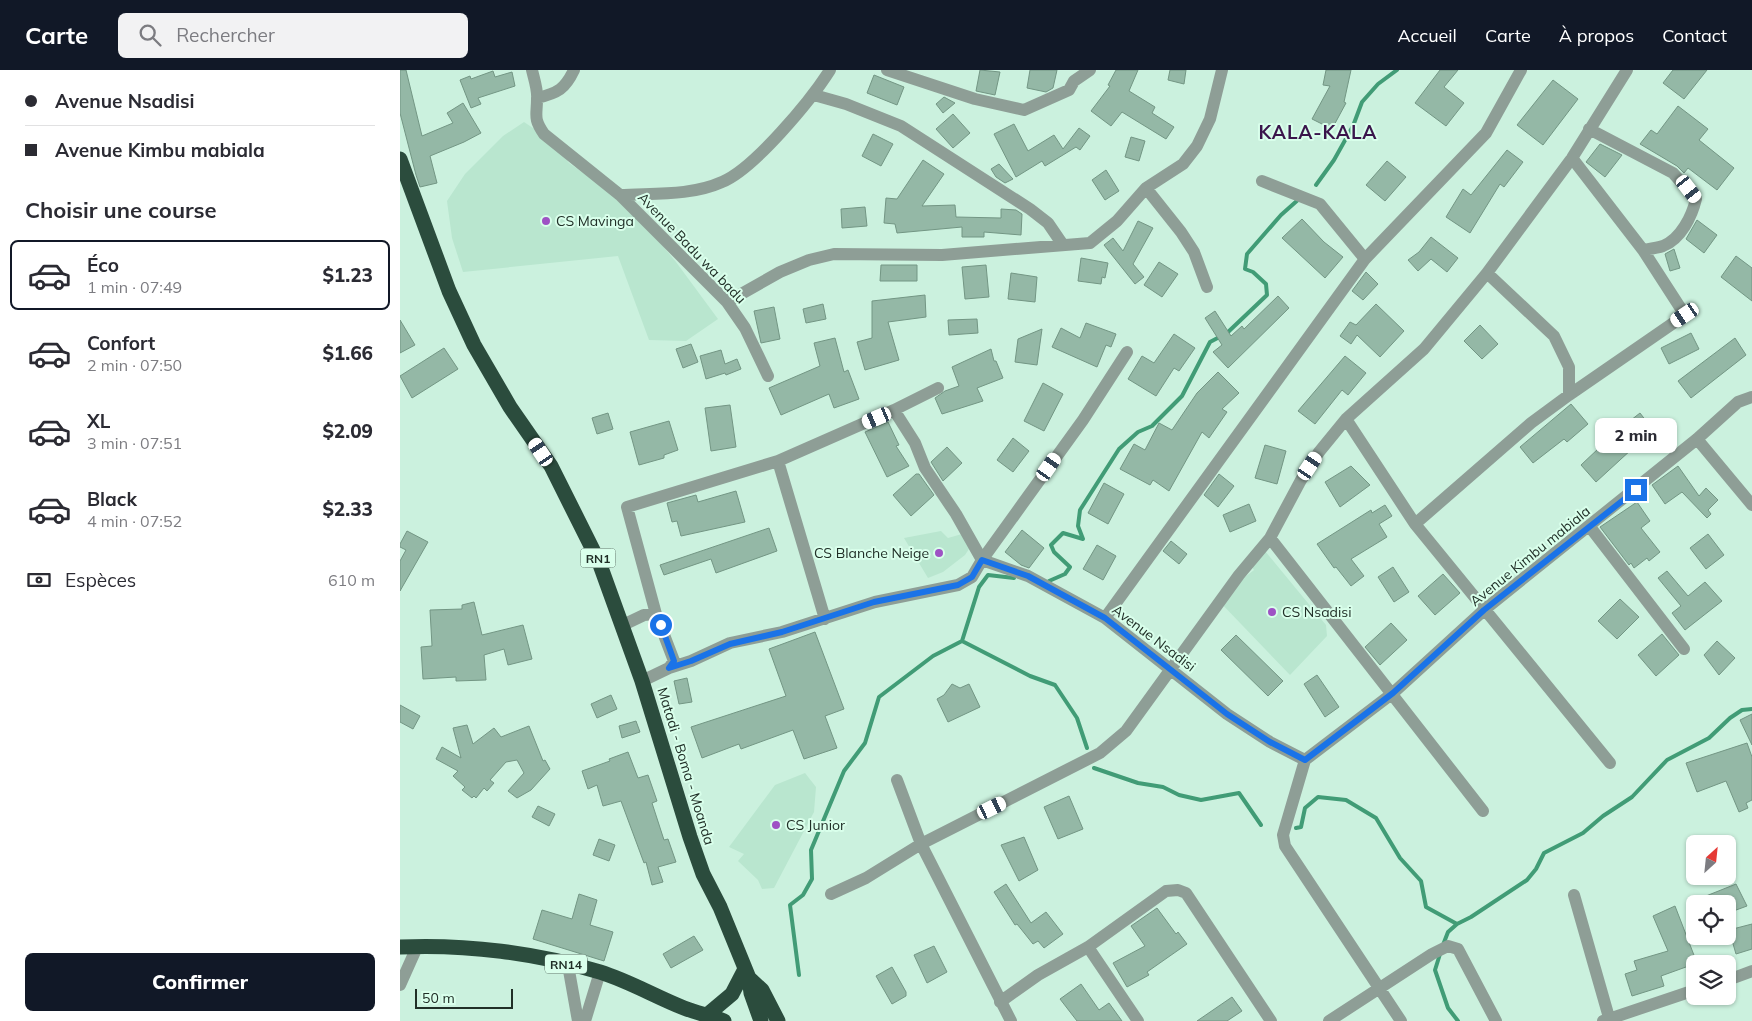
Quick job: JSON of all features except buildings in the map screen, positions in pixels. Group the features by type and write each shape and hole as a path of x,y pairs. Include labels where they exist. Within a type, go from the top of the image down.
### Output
{"highway":[{"name":"Matadi - Boma - Moanda","path":"400,159 449,292 474,345 510,407 551,466 600,562 642,680 690,837 703,874 720,907 747,973 751,993 761,1021"},
{"name":"RN14","path":"400,947 417,946 521,954 600,972 711,1018 724,1021"},
{"name":"Matadi - Boma - Moanda","path":"747,973 762,990 778,1021"},
{"path":"711,1018 747,973"}],"street":[{"name":"Avenue Badu wa badu","path":"532,70 537,98 536,123 544,134 620,195 727,302 746,328 768,376"},
{"path":"537,98 556,94 569,81 574,70"},
{"path":"620,195 691,191 722,183 743,171 814,95 830,70"},
{"path":"887,70 975,99 1024,110 1069,90 1074,81 1090,70"},
{"path":"727,302 780,272 808,260 834,254 942,255 1090,243 1100,236 1146,188 1183,164 1197,146 1210,119 1222,70"},
{"path":"1105,618 1365,259 1486,133 1521,70"},
{"path":"831,894 866,878 921,844 1100,753 1126,731 1239,575 1270,538 1300,480 1346,419 1424,349 1487,273 1572,158 1627,70"},
{"path":"814,95 846,104 901,126 1030,209 1048,224 1063,245"},
{"path":"1589,129 1673,173 1696,199 1693,212 1674,239 1663,246 1643,250"},
{"path":"1415,524 1531,423 1568,395 1685,315 1643,250 1572,158"},
{"path":"1262,181 1320,204 1365,259"},
{"path":"1146,188 1181,232 1194,252 1208,286"},
{"path":"1487,273 1554,336 1569,367 1568,395"},
{"path":"642,680 730,644 782,632 874,602 958,585 972,577 982,560 1083,420 1127,352"},
{"path":"669,668 674,661 656,614 627,507 778,461 894,410 938,388"},
{"name":"Avenue Kimbu mabiala","path":"1305,760 1393,693 1484,610 1697,440 1738,402 1752,397"},
{"path":"894,410 916,443 925,468 956,514 982,560"},
{"path":"1346,419 1415,524 1610,763"},
{"path":"1697,440 1752,505"},
{"path":"778,461 825,619"},
{"path":"1590,527 1684,649"},
{"path":"1270,538 1393,693 1483,811"},
{"name":"Avenue Nsadisi","path":"982,560 1028,576 1105,618 1227,714 1270,742 1305,760"},
{"path":"623,624 644,616 656,614"},
{"path":"1305,760 1283,836 1286,846 1401,1021"},
{"path":"897,780 921,844 1000,1002 1012,1021"},
{"path":"1000,1002 1038,975 1088,947 1166,892 1178,890 1186,893 1270,1021"},
{"path":"1574,895 1608,1020 1686,993"},
{"path":"400,985 417,946"},
{"path":"1329,1021 1381,989 1432,954 1448,946 1458,949 1496,1021"},
{"path":"1088,947 1138,1021"},
{"path":"568,965 578,1021"},
{"path":"586,1021 600,972"},
{"path":"1736,977 1752,972"}],"shaded area":[{"name":"CS Mavinga","path":"524,122 551,140 569,163 629,205 676,262 718,319 686,341 649,340 618,256 463,272 452,238 447,201 465,174 503,136"},
{"name":"CS Blanche Neige","path":"941,531 948,538 962,534 971,546 965,555 943,572 928,578 904,538"},
{"name":"CS Nsadisi","path":"1265,551 1326,625 1327,636 1290,675 1217,599 1254,570 1252,567"},
{"name":"CS Junior","path":"805,773 816,787 814,812 774,888 762,889 758,880 738,861 744,854 729,847 775,785"}],"waterway":[{"path":"1316,185 1334,160 1353,126 1362,102 1378,84 1397,70"},
{"path":"1049,581 1065,574 1070,567 1054,552 1051,545 1063,533 1083,539 1078,526 1080,510 1119,449 1138,432 1152,426 1182,396 1210,342 1227,333 1267,295 1266,284 1253,272 1245,269 1247,254 1281,215 1299,199"},
{"path":"962,641 979,587 988,575 1014,578"},
{"path":"799,975 790,905 803,895 812,879 811,850 844,771 865,743 879,697 933,656 962,641 1030,676 1055,685 1077,718 1087,748"},
{"path":"1443,945 1448,932 1457,924 1471,917 1527,880 1536,869 1544,853 1583,833 1603,816 1632,797 1667,760 1709,738 1730,718 1742,710 1752,709"},
{"path":"1094,768 1138,783 1163,787 1179,795 1201,800 1239,793 1261,825"},
{"path":"1296,828 1301,827 1305,808 1318,797 1346,800 1376,818 1400,858 1421,881 1426,907 1457,924"},
{"path":"1440,954 1435,970 1448,1008 1458,1021"}],"place":[{"name":"CS Mavinga","path":"546,221"},
{"name":"CS Blanche Neige","path":"939,553"},
{"name":"CS Nsadisi","path":"1272,612"},
{"name":"CS Junior","path":"776,825"}],"district":[{"name":"KALA-KALA","path":"1318,132"}],"route":[{"path":"661,625 674,661 669,668 691,661 730,644 782,632 874,602 958,585 972,577 982,560 1028,576 1105,618 1227,714 1270,742 1305,760 1393,693 1484,610 1636,490"}]}
